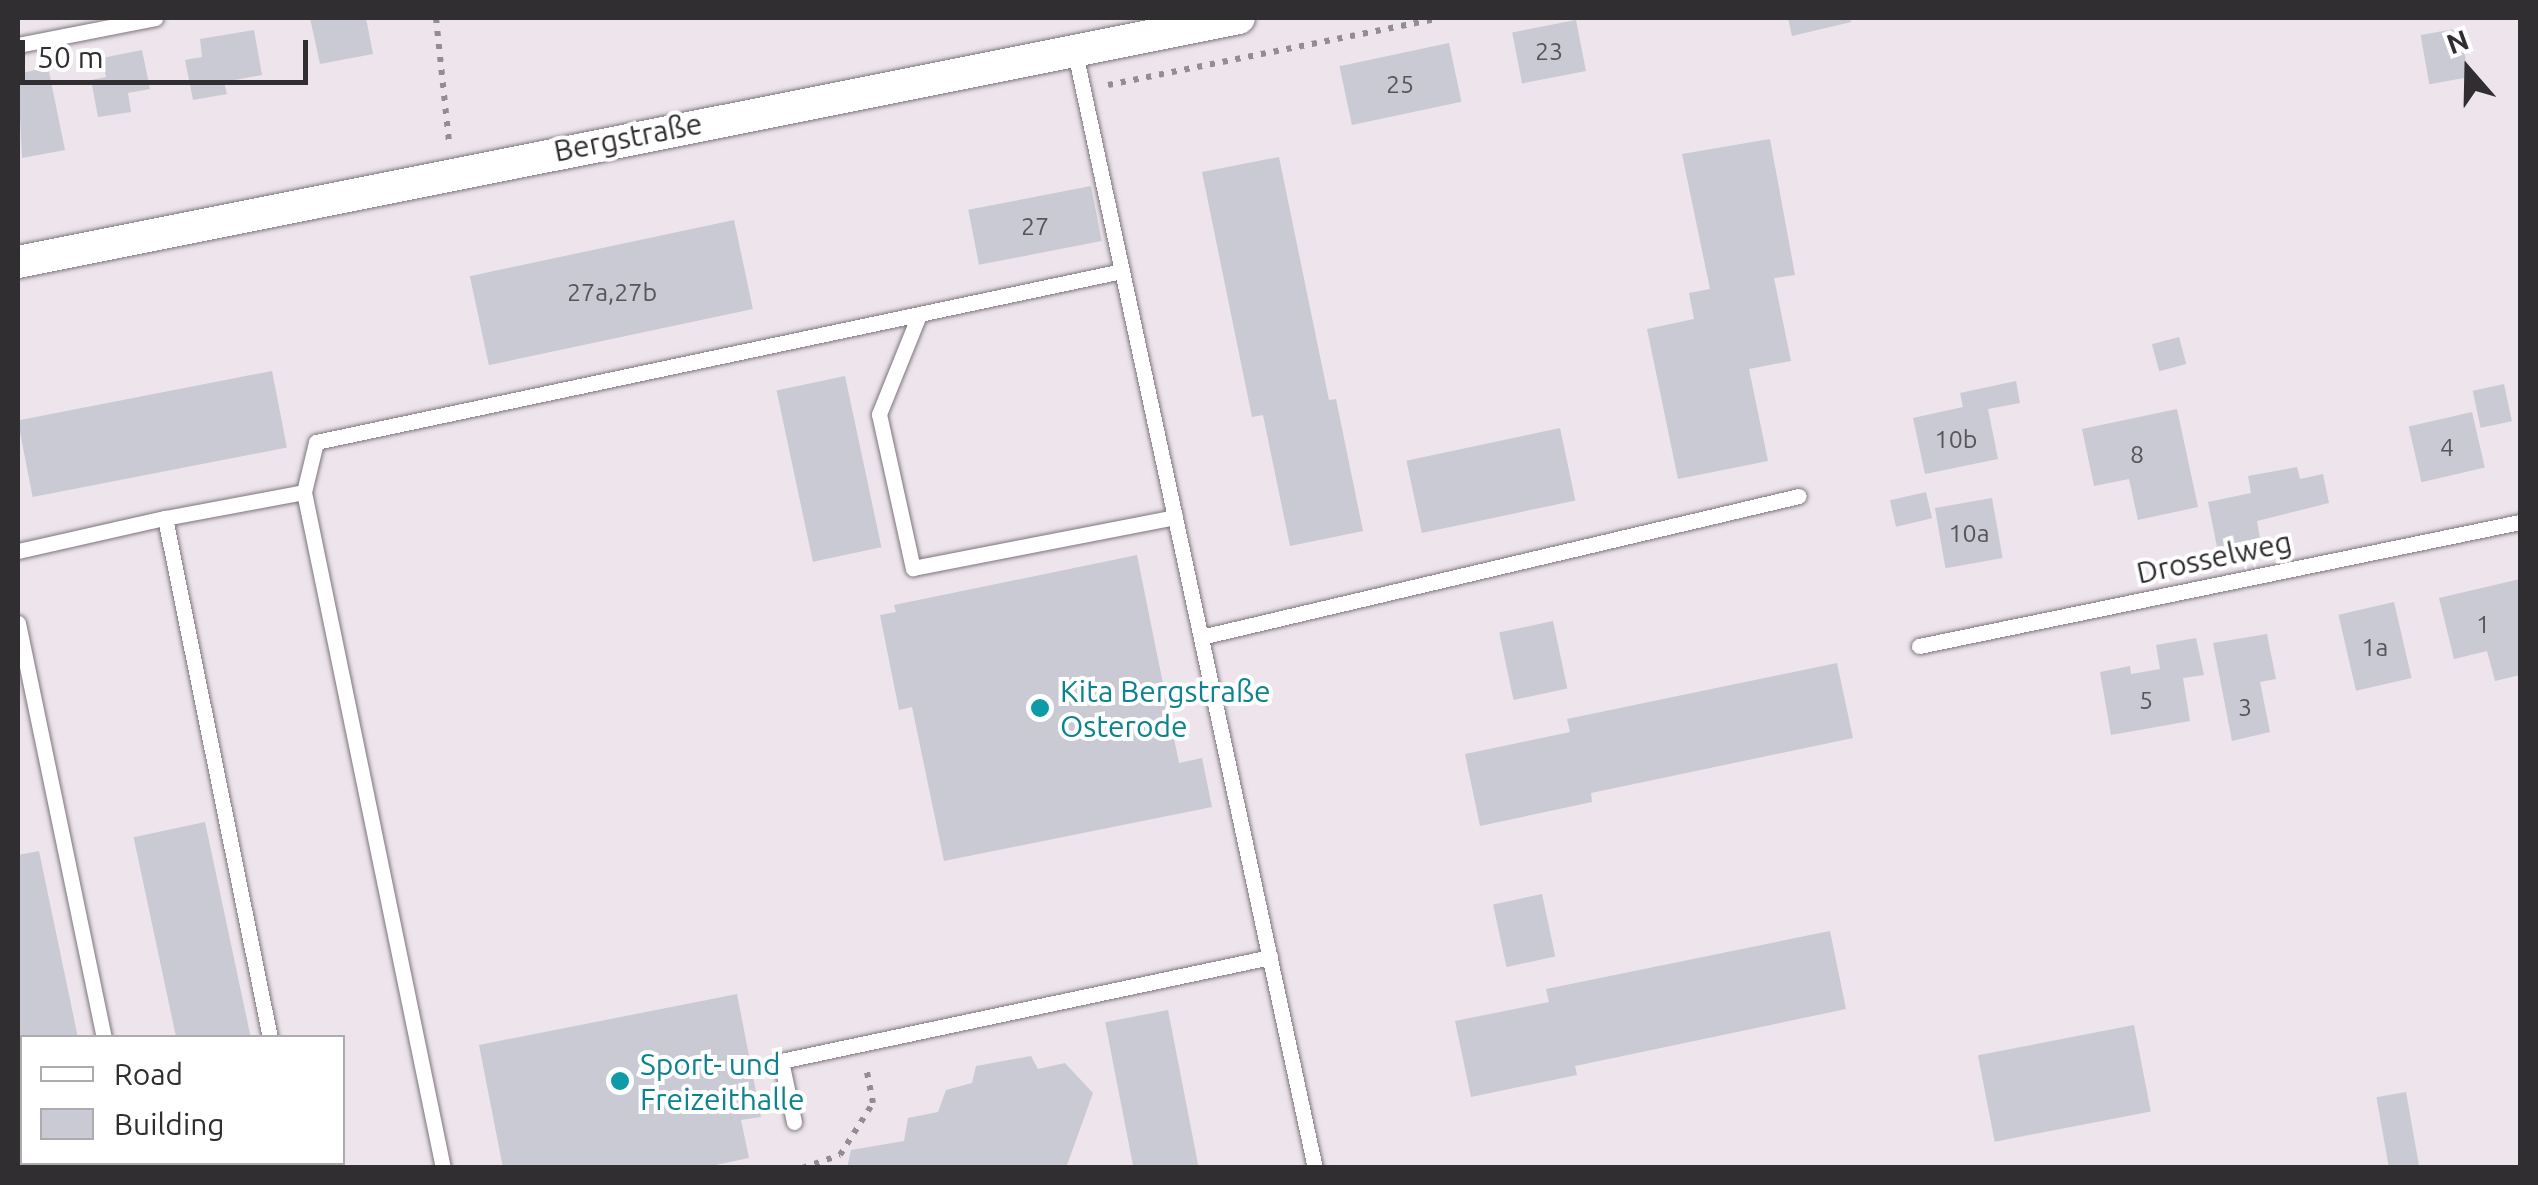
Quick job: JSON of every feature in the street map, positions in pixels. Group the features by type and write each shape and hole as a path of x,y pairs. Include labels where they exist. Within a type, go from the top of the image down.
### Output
{"street":[{"name":"Bergstraße","path":"18,262 1239,18"}],"lane":[{"path":"18,45 155,18"},
{"path":"1074,48 1315,1168"},
{"path":"444,1168 304,492 316,442 1122,272"},
{"path":"919,315 879,414 913,568 1175,517"},
{"path":"18,551 304,492"},
{"path":"1201,637 1799,496"},
{"path":"164,518 269,1035"},
{"name":"Drosselweg","path":"1918,646 2520,522"},
{"path":"18,623 103,1035"},
{"path":"794,1122 781,1061 1270,956"}],"path":[{"path":"436,18 450,145"},
{"path":"1084,89 1439,18"},
{"path":"802,1168 840,1155 873,1103 862,1044"}],"building":[{"path":"310,18 366,18 373,54 320,64"},
{"path":"1788,18 1850,18 1851,22 1792,36"},
{"path":"1576,20 1586,71 1522,83 1512,32"},
{"path":"2460,28 2469,77 2429,84 2421,35"},
{"path":"254,30 262,75 224,82 227,94 193,100 185,60 202,57 200,39"},
{"path":"1449,43 1461,102 1352,125 1339,66"},
{"path":"142,50 150,89 128,93 131,112 98,117 91,80 106,77 102,58"},
{"path":"48,67 65,150 22,158 18,74"},
{"path":"1770,139 1795,275 1774,278 1791,361 1749,369 1768,461 1678,479 1647,329 1694,319 1689,293 1710,289 1682,154"},
{"path":"1279,157 1329,400 1336,399 1363,531 1290,546 1263,415 1252,417 1202,172"},
{"path":"1091,186 1102,241 979,265 968,210"},
{"path":"734,220 753,309 489,365 470,276"},
{"path":"2179,337 2186,364 2159,371 2152,344"},
{"path":"272,371 287,448 33,497 18,420"},
{"path":"845,376 881,547 813,562 777,391"},
{"path":"2016,381 2020,403 1988,409 1998,459 1925,474 1913,418 1963,407 1960,393"},
{"path":"2504,384 2512,421 2481,428 2473,391"},
{"path":"2177,409 2198,507 2138,520 2129,479 2094,486 2082,429"},
{"path":"2472,412 2485,468 2421,482 2409,427"},
{"path":"1560,428 1575,500 1422,533 1406,461"},
{"path":"2297,467 2300,479 2323,474 2329,503 2257,521 2260,538 2217,547 2208,502 2251,493 2248,476"},
{"path":"1926,492 1932,518 1896,527 1890,500"},
{"path":"1992,498 2003,558 1945,568 1935,508"},
{"name":"Kita Bergstraße Osterode","path":"1137,555 1179,763 1202,758 1212,807 944,861 912,707 899,710 880,615 896,612 894,605"},
{"path":"2520,579 2520,675 2495,681 2487,651 2454,659 2439,598"},
{"path":"2394,602 2412,678 2356,691 2338,615"},
{"path":"1553,621 1567,688 1514,700 1499,632"},
{"path":"2267,634 2276,679 2260,682 2270,732 2232,741 2213,643"},
{"path":"2196,638 2204,675 2183,678 2190,721 2111,735 2100,672 2130,666 2131,674 2160,669 2156,645"},
{"path":"1837,663 1853,738 1591,793 1592,802 1480,826 1465,754 1570,732 1567,719"},
{"path":"205,822 250,1035 176,1035 134,837"},
{"path":"39,851 77,1035 20,1035 20,1165 105,1168 18,1168 18,855"},
{"path":"1542,894 1555,957 1506,967 1493,904"},
{"path":"1830,931 1846,1009 1575,1066 1577,1075 1471,1097 1455,1021 1549,1002 1546,989"},
{"name":"Sport- und Freizeithalle","path":"737,994 761,1117 741,1120 749,1158 701,1168 503,1168 479,1045"},
{"path":"1168,1010 1199,1168 1134,1168 1105,1022"},
{"path":"2134,1025 2151,1111 1995,1142 1978,1055"},
{"path":"1031,1056 1038,1069 1065,1063 1093,1093 1066,1168 847,1168 851,1150 904,1141 908,1118 938,1112 946,1090 972,1083 976,1066"},
{"path":"2406,1092 2419,1168 2389,1168 2376,1097"},
{"path":"200,1165 275,1165 275,1168"}],"place":[{"name":"Kita Bergstraße Osterode","path":"1040,708"},
{"name":"Sport- und Freizeithalle","path":"620,1081"}]}
